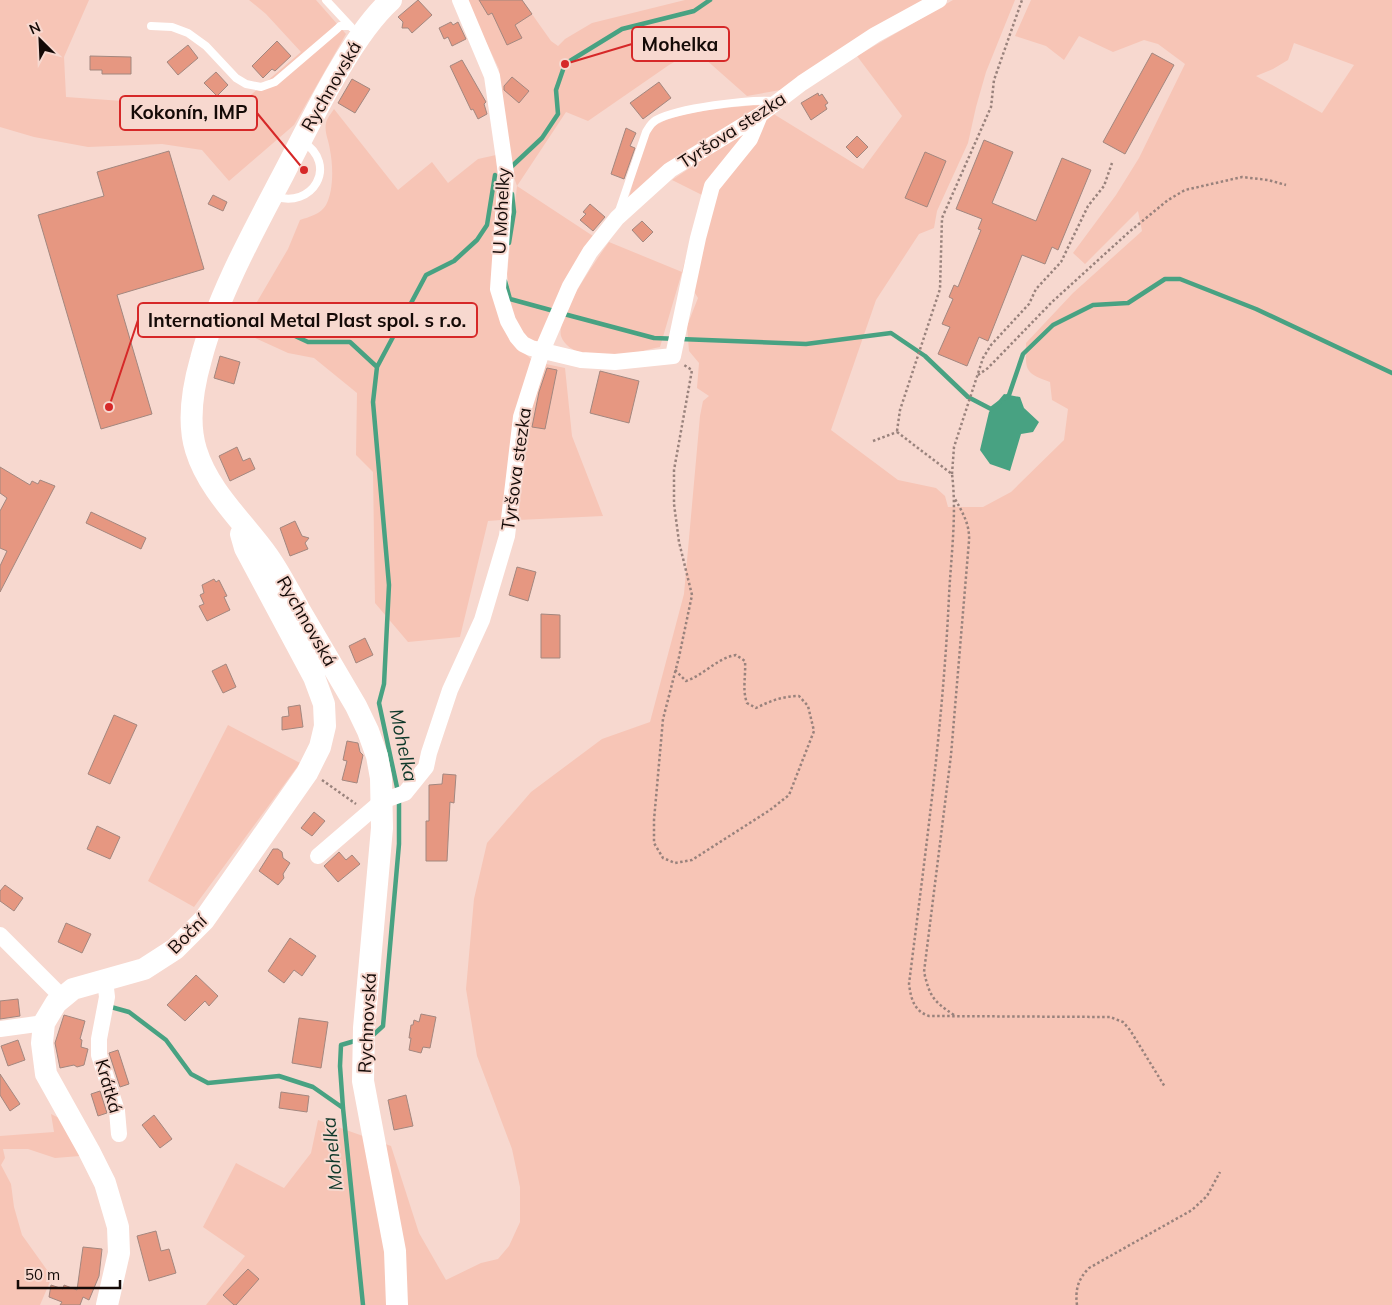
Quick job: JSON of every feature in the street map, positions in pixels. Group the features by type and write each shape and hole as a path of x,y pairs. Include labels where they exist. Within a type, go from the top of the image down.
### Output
{"street":[{"name":"Rychnovská","path":"390,0 355,30 223,296 211,325 194,389 192,437 200,461 217,491 270,558 364,723 376,756 387,801 382,828 362,1052 363,1081 395,1251 397,1305"},
{"name":"U Mohelky","path":"460,0 492,76 506,173 498,288 508,321 517,337 523,344 531,348 581,360 615,362 673,356"},
{"name":"Tyršova stezka","path":"318,856 426,767 450,690 482,620 507,536 521,417 542,351 570,286 590,252 617,218 670,170 760,115 802,83 874,35 939,0"},
{"path":"673,356 698,238 712,186 750,140 760,115"},
{"name":"Boční","path":"107,1305 119,1253 118,1227 105,1183 89,1150 46,1074 42,1043 44,1023 56,1003 72,989 144,969 175,950 204,920 307,773 320,747 325,726 324,704 314,676 245,548 241,535 241,521"},
{"path":"0,935 62,997"},
{"name":"Krátká","path":"105,980 107,997 99,1040 99,1054 118,1111 119,1134"},
{"path":"0,1029 44,1023"}],"lane":[{"path":"326,0 355,30"},
{"path":"151,26 172,27 188,32 206,46 236,78 246,84 261,87 275,82 340,26 355,30"},
{"path":"617,218 646,132 656,120 674,112 712,106 763,100 779,101"},
{"path":"272,195 280,198 298,197 310,191 319,178 321,170 317,156 300,140"}],"path":[{"path":"897,432 900,410 940,289 942,218 991,107 994,80 1022,0"},
{"path":"1112,163 1104,186 1088,206 1061,262 1036,289 1029,304 991,345 983,358 954,447 952,474 955,498 947,640 937,754 909,984 911,999 915,1007 921,1013 929,1016 1110,1017 1124,1022 1165,1087"},
{"path":"978,375 988,368 1052,302 1122,238 1168,200 1185,190 1242,177 1268,180 1286,185"},
{"path":"673,356 692,370 674,470 674,504 679,542 692,595 663,719 654,820 654,843 663,858 675,863 692,860 770,810 789,795 814,731 808,706 799,696 788,696 756,708 747,703 743,693 746,674 744,661 736,655 714,664 699,677 686,681 675,670"},
{"path":"873,441 897,432"},
{"path":"897,432 952,474"},
{"path":"955,498 965,516 969,529 969,541 951,755 924,972 929,992 941,1006 956,1016"},
{"path":"307,773 325,782 387,801"},
{"path":"1077,1305 1077,1287 1089,1268 1192,1210 1207,1196 1220,1172"}],"shaded area":[{"path":"0,0 89,0 64,57 66,97 165,104 210,118 238,106 301,52 266,14 249,0 316,0 346,34 294,125 229,181 202,150 162,144 88,147 34,137 0,127"},
{"path":"466,0 522,0 551,41 558,46 565,39 592,23 685,0 923,0 786,89 747,96 695,50 669,65 588,121 566,112 517,186 507,157 499,69"},
{"path":"953,0 1015,0 986,72 968,143 937,211 934,228 919,234 876,300 831,430 898,480 936,488 945,496 948,507 983,507 1011,492 1064,440 1068,409 1052,400 1050,382 1035,375 1028,369 1026,365 1026,343 1073,293 1142,231 1138,211 1085,264 1073,253 1116,195 1139,158 1185,64 1158,44 1144,40 1113,52 1079,36 1064,60 1046,46 1015,36 1031,0 1392,0 1392,1305 206,1305 245,1256 203,1227 236,1163 284,1188 311,1153 318,1120 391,1146 419,1233 446,1280 481,1263 498,1259 509,1246 520,1222 520,1187 512,1149 477,1056 466,989 474,899 487,843 531,792 602,739 650,722 684,594 700,416 703,401 709,396 697,388 699,363 689,351 687,326 698,298 682,272 702,195 672,180 772,113 863,169 902,116 857,56","holes":["1294,43 1354,65 1322,113 1256,76 1288,60"]},
{"path":"765,105 628,202 645,142 652,129 660,123 688,114"},
{"path":"334,109 398,190 432,162 448,183 478,159 496,155 499,200 492,276 516,344 531,359 501,520 488,521 460,637 408,642 375,603 373,472 356,455 357,393 314,358 288,353 240,331 288,249 300,220 321,211 329,199 332,185 332,170 326,126 327,119"},
{"path":"517,186 593,236 537,344 522,335 512,312 507,273"},
{"path":"609,242 682,272 660,347 611,357 597,356 575,351 564,342 561,336 561,327 571,302"},
{"path":"541,363 565,368 572,436 603,516 518,520 528,429"},
{"path":"1004,394 1020,397 1024,408 1039,422 1033,432 1021,434 1010,471 990,464 980,450 989,412"},
{"path":"228,725 300,763 194,907 148,881"},
{"path":"51,1114 63,1120 80,1156 55,1158 28,1149 3,1149 5,1158 1,1165 11,1184 14,1207 22,1235 52,1277 40,1305 0,1305 0,1136 54,1132"}],"building":[{"path":"418,0 432,15 412,33 408,28 402,28 403,22 398,17"},
{"path":"479,0 522,0 532,14 515,25 522,38 507,45 492,13 488,15"},
{"path":"451,22 453,25 458,22 466,39 452,46 448,37 444,39 439,28"},
{"path":"277,41 291,56 275,71 272,69 263,78 252,66"},
{"path":"188,45 198,58 178,75 167,62"},
{"path":"1152,53 1174,65 1125,154 1103,142"},
{"path":"90,56 131,57 131,74 102,74 102,70 90,70"},
{"path":"462,60 486,102 484,104 487,114 478,119 473,109 471,110 450,66"},
{"path":"216,72 228,85 217,96 204,83"},
{"path":"512,77 529,91 519,103 504,90 504,86"},
{"path":"352,79 370,89 355,113 338,103"},
{"path":"659,82 671,98 643,119 630,103"},
{"path":"818,93 819,96 822,94 828,103 825,105 827,109 811,120 801,103"},
{"path":"626,128 636,133 630,146 635,148 624,179 611,174"},
{"path":"857,136 868,147 857,158 846,147"},
{"path":"984,140 1013,152 992,203 1036,221 1062,158 1091,170 1058,250 1052,247 1045,264 1022,255 988,341 979,337 967,366 938,354 950,327 942,324 953,299 949,297 954,285 958,287 981,230 978,229 982,219 956,209"},
{"path":"169,151 204,269 117,295 152,414 101,429 38,215 104,196 97,172"},
{"path":"925,152 946,161 927,207 905,198"},
{"path":"213,195 227,202 223,211 208,204"},
{"path":"590,204 605,217 593,231 580,220 586,214 583,212"},
{"path":"642,221 653,232 643,242 632,230"},
{"path":"220,356 240,362 234,384 214,378"},
{"path":"547,368 557,370 545,429 532,427 539,392"},
{"path":"600,371 639,381 629,423 590,413"},
{"path":"237,447 243,461 250,458 255,469 230,481 219,456"},
{"path":"0,467 30,485 32,481 38,484 40,480 55,486 0,592 0,566 7,551 0,548 0,511 7,498 0,493"},
{"path":"91,512 146,538 141,549 86,523"},
{"path":"295,521 302,536 309,538 305,543 308,549 290,556 280,528"},
{"path":"517,567 536,572 528,601 509,595"},
{"path":"214,579 216,582 219,580 227,596 224,597 230,610 207,621 199,606 204,604 200,595 204,593 202,585"},
{"path":"541,614 560,615 560,658 541,658"},
{"path":"365,638 373,655 356,663 349,646"},
{"path":"226,664 236,687 223,693 212,671"},
{"path":"300,705 303,727 282,730 282,717 289,716 288,707"},
{"path":"114,715 137,725 110,784 88,774"},
{"path":"347,741 358,743 360,752 363,755 357,783 342,780 347,761 343,760"},
{"path":"443,774 456,775 454,803 450,802 447,861 426,861 426,821 429,821 429,785 442,784"},
{"path":"314,812 325,821 312,836 301,828"},
{"path":"97,826 120,837 110,859 87,849"},
{"path":"273,849 278,849 282,852 283,858 290,863 283,874 284,878 278,885 259,871"},
{"path":"339,852 346,860 352,855 360,864 338,882 324,866"},
{"path":"5,885 23,898 14,911 0,901 0,891"},
{"path":"66,923 91,934 82,953 58,942"},
{"path":"290,938 316,956 302,976 294,970 284,983 268,971"},
{"path":"196,975 218,996 209,1006 205,1001 185,1021 167,1005"},
{"path":"18,999 20,1016 0,1019 0,1001"},
{"path":"421,1014 436,1017 430,1048 423,1047 421,1053 409,1050 411,1038 409,1038 411,1025 413,1025 414,1020 419,1022"},
{"path":"64,1015 85,1021 80,1039 82,1040 81,1047 88,1049 84,1065 60,1068 55,1043"},
{"path":"299,1018 328,1022 321,1068 292,1063"},
{"path":"18,1040 25,1060 8,1066 1,1046"},
{"path":"118,1050 129,1084 120,1087 109,1053"},
{"path":"0,1074 20,1104 10,1111 0,1095"},
{"path":"100,1091 107,1113 98,1116 91,1094"},
{"path":"281,1092 309,1096 307,1112 279,1108"},
{"path":"406,1095 413,1126 394,1130 388,1100"},
{"path":"154,1115 172,1139 160,1148 142,1125"},
{"path":"156,1231 161,1251 169,1249 176,1273 149,1281 137,1236"},
{"path":"83,1247 102,1249 99,1276 89,1300 83,1297 80,1305 60,1305 62,1302 49,1297 51,1285 63,1289 64,1285 77,1290"},
{"path":"248,1269 259,1279 234,1305 223,1295"}],"waterway":[{"name":"Mohelka","path":"509,169 542,138 558,114 556,90 565,64 622,29 694,11 710,0"},
{"name":"Mohelka","path":"398,792 379,703 384,684 389,585 373,402 377,367 426,275 454,261 477,240 487,225 495,175"},
{"path":"509,243 514,212 512,194"},
{"path":"1005,398 1009,395 1023,354 1053,325 1093,305 1128,303 1165,279 1180,279 1256,309 1392,373"},
{"path":"505,281 510,299 554,311"},
{"path":"564,314 654,338 806,344 891,333 925,356 968,397 991,409 999,403"},
{"path":"280,329 308,342 350,342 377,367"},
{"name":"Mohelka","path":"372,1036 383,1026 399,844 399,799"},
{"path":"111,1007 129,1012 166,1040 191,1074 208,1083 279,1076 313,1087 343,1108"},
{"name":"Mohelka","path":"358,1040 341,1045 340,1066 363,1305"}],"place":[{"name":"Mohelka","path":"565,64"},
{"name":"Kokonín, IMP","path":"304,170"},
{"name":"International Metal Plast spol. s r.o.","path":"109,407"}]}
